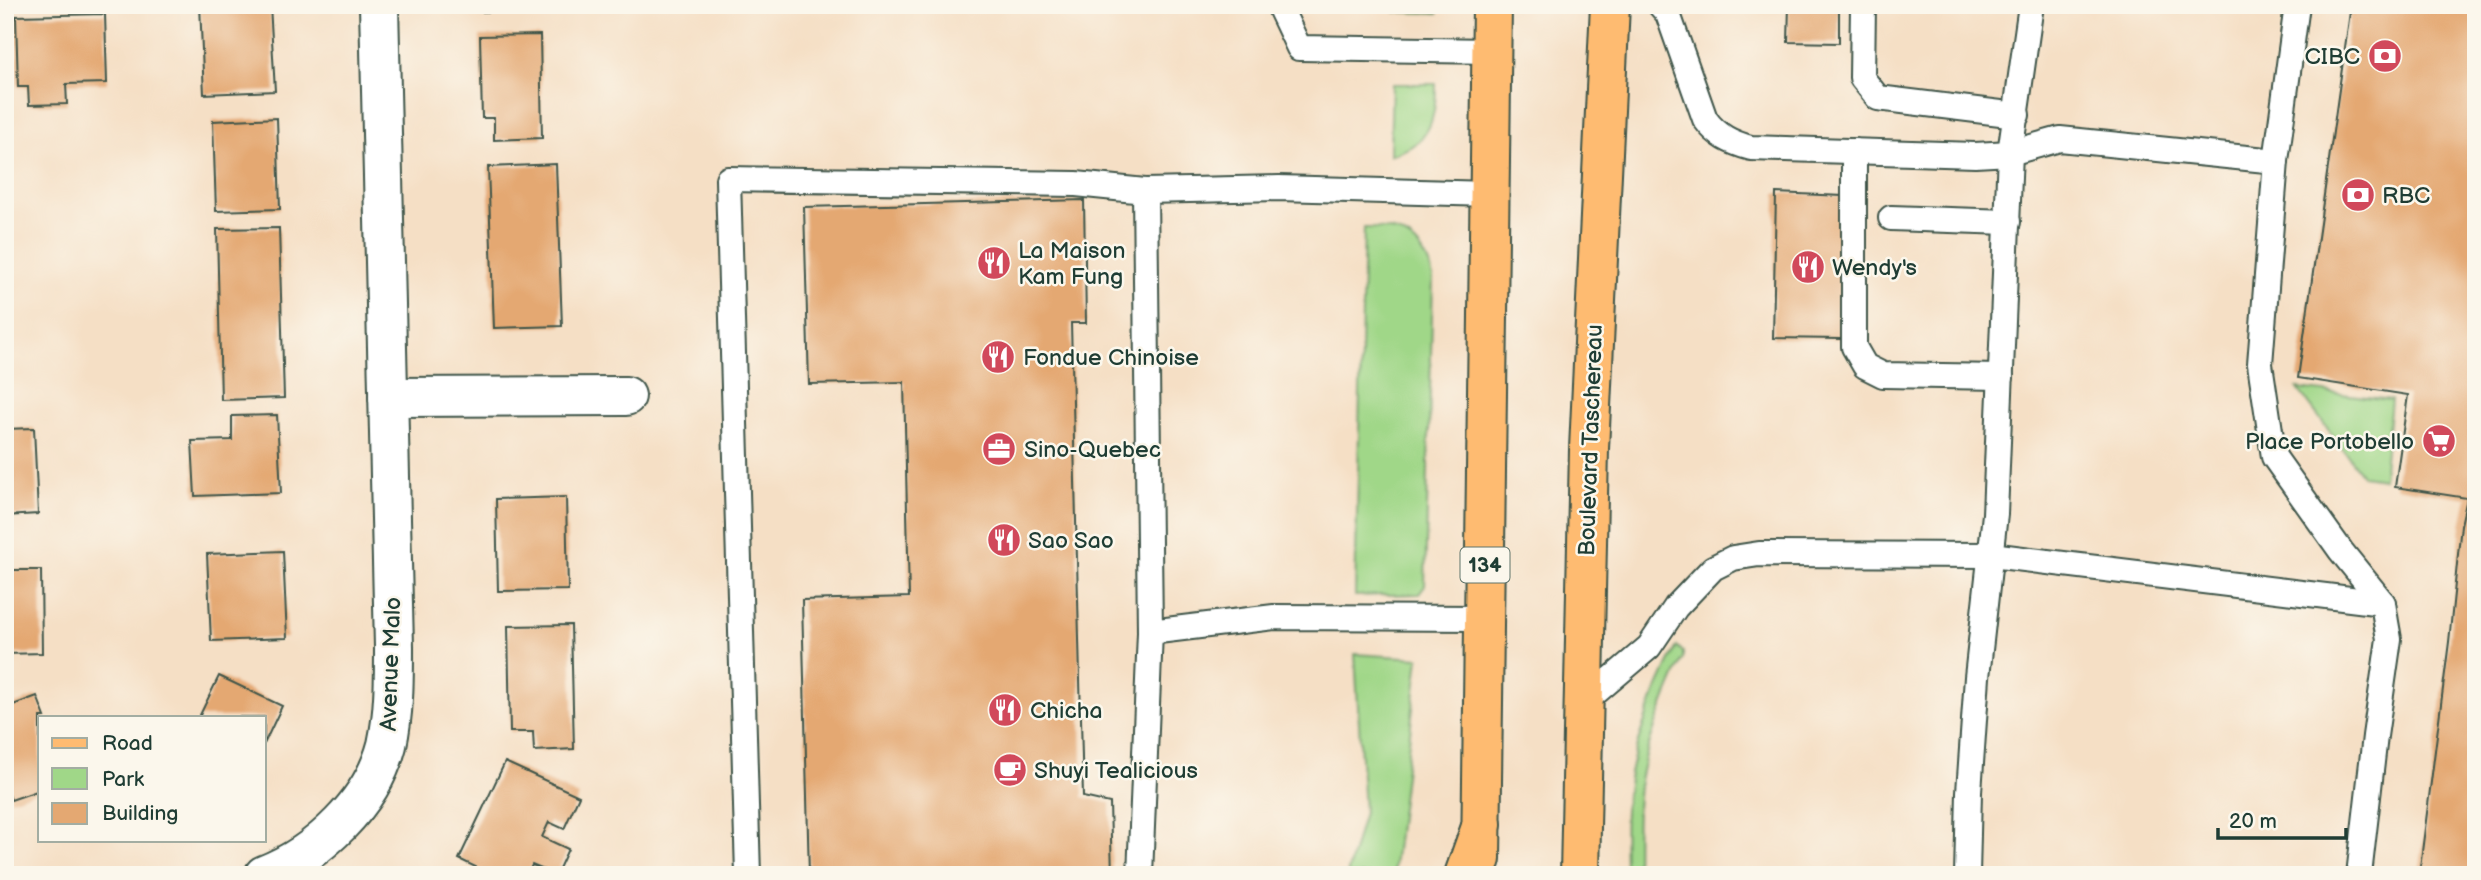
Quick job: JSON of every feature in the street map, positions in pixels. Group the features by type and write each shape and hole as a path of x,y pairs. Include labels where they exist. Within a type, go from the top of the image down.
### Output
{"main road":[{"name":"134","path":"1480,875 1492,5"},
{"name":"Boulevard Taschereau","path":"1580,875 1589,449 1610,5"},
{"path":"1464,875 1482,824"}],"street":[{"name":"Avenue Malo","path":"264,875 284,867 313,848 336,828 359,802 386,748 391,720 394,660 379,5"},
{"path":"388,397 626,396"}],"lane":[{"path":"1281,5 1299,48 1492,51"},
{"path":"1660,5 1668,14 1700,108 1710,127 1727,140 1751,148 1975,155 2010,153 2060,139 2276,161"},
{"path":"1863,5 1862,78 1878,97 2017,115"},
{"path":"1967,875 1976,690 1991,555 2010,153 2031,5"},
{"path":"2297,5 2276,161 2260,364 2274,457 2341,551 2383,603 2389,639 2359,875"},
{"path":"1854,151 1854,347 1865,366 1883,375 2001,377"},
{"path":"748,875 729,179 1076,184 1145,191 1279,187 1489,194"},
{"path":"1140,875 1150,632 1145,191"},
{"path":"1891,218 2008,222"},
{"path":"1583,703 1649,647 1676,607 1700,579 1713,568 1733,558 1784,552 1991,555 2383,603"},
{"path":"1150,632 1274,617 1484,618"}],"green space":[{"path":"1395,5 1438,5 1438,13 1395,12"},
{"path":"1392,84 1436,84 1434,109 1428,130 1414,145 1390,155"},
{"path":"1364,228 1389,230 1409,238 1423,253 1433,277 1425,586 1419,594 1355,596"},
{"path":"2298,389 2391,400 2383,479 2363,476"},
{"path":"1677,646 1683,652 1683,658 1651,737 1642,770 1637,820 1636,875 1625,875 1625,808 1633,759 1652,702"},
{"path":"1355,654 1419,658 1393,875 1347,875 1364,812"}],"building":[{"path":"200,5 270,5 275,91 204,94"},
{"path":"480,5 556,5 556,10 480,12"},
{"path":"1789,5 1839,5 1839,43 1788,42"},
{"name":"Place Portobello","path":"2351,5 2476,5 2476,875 2419,875 2461,525 2467,498 2395,487 2408,395 2298,378"},
{"path":"105,14 107,83 66,84 67,104 29,105 28,87 18,87 16,16"},
{"path":"540,35 542,138 494,140 494,118 482,118 480,36"},
{"path":"277,118 280,209 216,211 213,121"},
{"path":"556,164 562,326 494,328 488,167"},
{"name":"Wendy's","path":"1776,193 1843,196 1841,339 1773,338"},
{"path":"1084,200 1086,323 1071,323 1083,797 1110,803 1112,875 809,875 802,600 909,597 904,382 809,384 804,207"},
{"path":"279,228 284,398 221,400 217,229"},
{"path":"277,415 281,493 195,496 192,441 232,440 232,416"},
{"path":"34,428 38,514 5,516 5,429"},
{"path":"566,497 568,590 498,591 496,499"},
{"path":"283,551 287,638 211,641 207,554"},
{"path":"5,570 41,570 42,653 5,654"},
{"path":"571,625 574,749 534,751 533,732 510,732 508,626"},
{"path":"219,676 282,706 266,740 266,716 199,716"},
{"path":"37,696 45,716 38,716 38,791 11,800 5,784 5,708"},
{"path":"505,762 579,796 564,829 549,822 542,837 568,849 556,875 532,865 527,875 492,875 459,859"}],"place":[{"name":"CIBC","path":"2385,56"},
{"name":"RBC","path":"2358,195"},
{"name":"La Maison Kam Fung","path":"994,263"},
{"name":"Wendy's","path":"1808,267"},
{"name":"Fondue Chinoise","path":"998,357"},
{"name":"Place Portobello","path":"2439,441"},
{"name":"Sino-Quebec","path":"999,449"},
{"name":"Sao Sao","path":"1004,540"},
{"name":"Chicha","path":"1005,710"},
{"name":"Shuyi Tealicious","path":"1010,770"}]}
